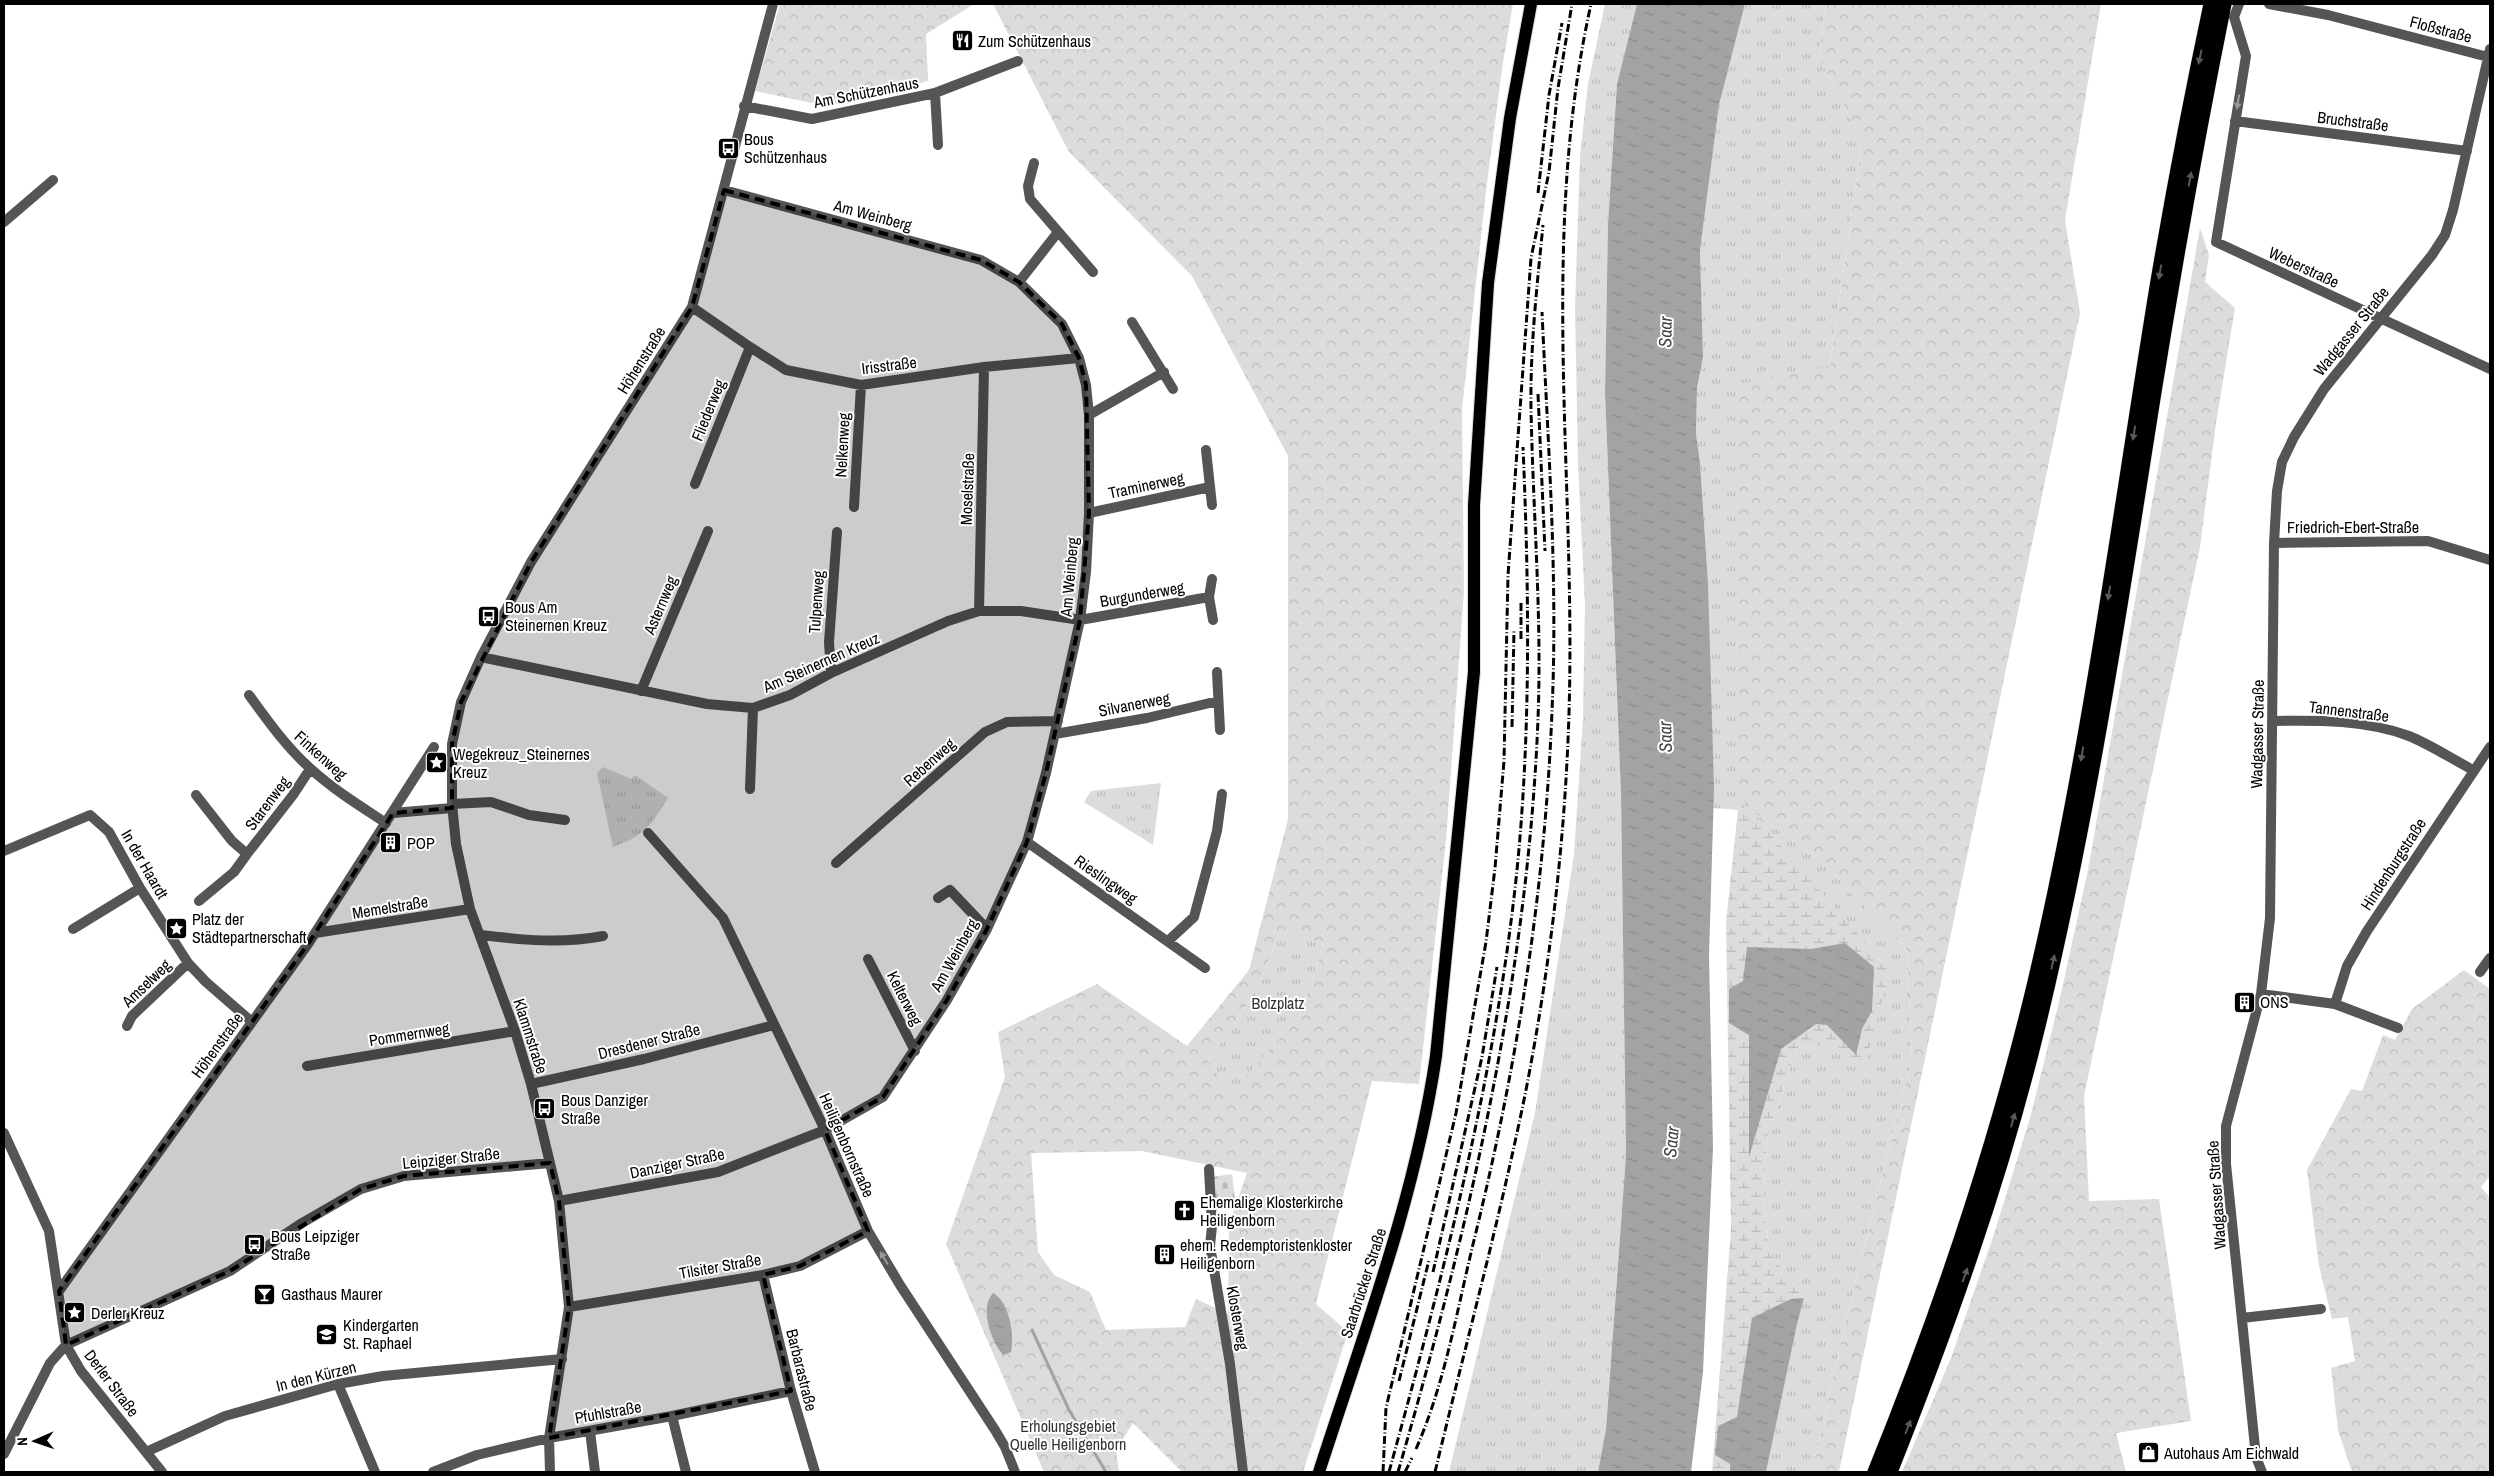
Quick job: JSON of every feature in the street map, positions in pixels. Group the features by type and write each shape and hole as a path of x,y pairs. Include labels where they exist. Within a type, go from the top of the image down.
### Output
{"highway":[{"path":"1875,1472 1955,1262 2004,1103 2036,978 2067,833 2087,723 2182,144 2217,7"},
{"path":"1890,1472 1968,1266 2019,1098 2050,973 2082,826 2102,718 2217,7"}],"main road":[{"name":"Saarbrücker Straße","path":"1318,1472 1401,1219 1418,1157 1436,1056 1474,672 1474,505 1488,283 1510,118 1531,4"}],"street":[{"name":"Höhenstraße","path":"461,702 481,657 531,562 692,307 724,190 744,106 773,4"},
{"path":"2235,121 2246,56 2234,17 2239,4"},
{"name":"Floßstraße","path":"2269,4 2328,15 2489,53"},
{"name":"Wadgasser Straße","path":"2262,1472 2256,1457 2226,1164 2226,1126 2261,994 2270,918 2274,542 2277,491 2282,462 2324,389 2432,255 2445,236 2453,210 2489,53"},
{"name":"Am Schützenhaus","path":"744,106 812,120 935,93 1018,61"},
{"name":"Am Schützenhaus","path":"935,93 938,145"},
{"name":"Bruchstraße","path":"2235,121 2467,151"},
{"name":"Weberstraße","path":"2235,121 2216,242 2490,369"},
{"path":"1034,163 1028,186 1030,198 1093,272"},
{"path":"4,222 53,180"},
{"name":"Am Weinberg","path":"724,190 981,260 1019,282 1062,324 1079,358 1086,385 1089,415 1089,513 1086,572 1080,620 1058,721 1027,842 987,929 947,1000 883,1097 825,1130"},
{"path":"1019,282 1058,232"},
{"name":"Irisstraße","path":"692,307 750,348 786,370 861,386 984,367 1079,358"},
{"path":"1132,322 1173,389"},
{"name":"Fliederweg","path":"695,484 750,348"},
{"name":"Moselstraße","path":"979,611 984,367"},
{"path":"1089,415 1164,372"},
{"name":"Nelkenweg","path":"854,507 861,386"},
{"name":"Traminerweg","path":"1206,450 1212,505"},
{"name":"Traminerweg","path":"1089,513 1210,487"},
{"name":"Asternweg","path":"641,691 708,531"},
{"name":"Tulpenweg","path":"831,673 829,642 837,532"},
{"name":"Friedrich-Ebert-Straße","path":"2274,542 2428,541 2490,560"},
{"name":"Burgunderweg","path":"1212,579 1209,597 1213,620"},
{"name":"Burgunderweg","path":"1080,620 1209,597"},
{"name":"Am Steinernen Kreuz","path":"481,657 707,704 753,708 790,695 831,673 948,620 979,611 1021,611 1080,620"},
{"path":"1217,672 1220,730"},
{"name":"Finkenweg","path":"249,694 281,739 310,769 338,791 386,823"},
{"name":"Silvanerweg","path":"1054,734 1147,718 1218,701"},
{"name":"Klammstraße","path":"461,702 452,744 452,806 456,844 470,909 481,935 532,1084 559,1201 569,1307 549,1438 550,1472"},
{"path":"750,789 753,708"},
{"name":"Rebenweg","path":"836,863 985,732 1007,722 1058,721"},
{"name":"Tannenstraße","path":"2273,721 2343,723 2390,730 2409,736 2473,770"},
{"name":"Höhenstraße","path":"59,1291 315,933 434,747"},
{"name":"Hindenburgstraße","path":"2335,1004 2347,966 2357,948 2490,747"},
{"name":"Starenweg","path":"199,901 234,872 293,795 310,769"},
{"name":"Starenweg","path":"196,794 232,840 247,854"},
{"path":"1168,940 1194,917 1217,831 1222,794"},
{"path":"393,813 491,802 529,816 565,820"},
{"name":"In der Haardt","path":"4,851 90,814 110,832 140,888 188,963 206,982 252,1022"},
{"name":"Heiligenbornstraße","path":"648,833 703,893 723,918 825,1130 868,1231 900,1285 1005,1446 1015,1472"},
{"name":"Rieslingweg","path":"1027,842 1206,968"},
{"path":"73,929 140,888"},
{"path":"938,898 950,890 987,929"},
{"name":"Memelstraße","path":"315,933 470,909"},
{"path":"481,935 540,942 576,941 603,936"},
{"path":"2480,972 2490,958"},
{"name":"Kelterweg","path":"868,959 915,1051"},
{"name":"Amselweg","path":"127,1026 132,1016 188,963"},
{"path":"2261,994 2335,1004 2398,1028"},
{"name":"Dresdener Straße","path":"532,1084 644,1059 774,1025"},
{"name":"Pommernweg","path":"307,1066 515,1031"},
{"name":"Danziger Straße","path":"559,1201 718,1172 825,1130"},
{"name":"Derler Straße","path":"4,1133 48,1231 59,1291 66,1345 81,1371 162,1472"},
{"name":"Leipziger Straße","path":"66,1345 230,1271 302,1223 361,1189 404,1176 550,1163"},
{"name":"Klosterweg","path":"1209,1169 1212,1226 1210,1246 1230,1364 1243,1472"},
{"name":"Tilsiter Straße","path":"569,1307 763,1275 800,1266 868,1231"},
{"name":"Barbarastraße","path":"763,1275 791,1391 815,1472"},
{"path":"2242,1318 2321,1309"},
{"path":"5,1450 50,1363 66,1345"},
{"name":"In den Kürzen","path":"146,1452 225,1416 338,1384 383,1376 562,1359"},
{"path":"338,1384 375,1472"},
{"name":"Pfuhlstraße","path":"433,1472 477,1455 549,1438 672,1416 791,1391"},
{"path":"672,1416 686,1472"},
{"path":"590,1431 596,1472"}],"highlighted area":[{"path":"724,190 981,260 1019,282 1062,324 1079,358 1086,385 1089,513 1080,620 1046,773 1027,842 987,929 947,1000 883,1097 825,1130 868,1231 800,1266 763,1275 791,1391 549,1438 569,1307 559,1201 550,1163 404,1176 361,1189 230,1271 66,1345 59,1291 308,944 393,813 452,808 452,744 461,702 531,562 692,307"}],"green space":[{"path":"780,4 974,4 926,34 928,81 826,106 755,91"},
{"name":"Erholungsgebiet Quelle Heiligenborn","path":"993,4 1513,4 1503,62 1486,191 1462,409 1464,591 1446,840 1419,1084 1372,1081 1316,1304 1348,1332 1303,1472 1182,1472 1133,1423 1116,1450 1119,1472 1044,1472 946,1244 1005,1077 998,1032 1097,984 1187,1046 1249,970 1288,819 1288,456 1192,276 1069,152","holes":["1279,933 1324,943 1300,1015 1232,1093 1208,1061 1257,990","1142,1151 1247,1173 1229,1224 1228,1314 1196,1299 1185,1327 1106,1330 1090,1292 1054,1275 1038,1252 1031,1153"]},
{"path":"1605,4 1637,4 1617,84 1608,223 1605,392 1621,795 1626,1155 1606,1429 1598,1472 1449,1472 1535,1113 1574,854 1583,718 1585,605 1578,464 1575,308 1580,156 1588,84"},
{"path":"1745,4 1826,4 1819,57 1862,141 1830,366 1747,807 1738,810 1713,808 1708,582 1700,463 1696,434 1697,388 1703,357 1700,250 1719,105"},
{"path":"1826,4 2101,4 2065,220 2080,313 1839,1472 1812,1472 1846,1320 1912,1058 1907,950 1823,863 1747,807 1738,786 1738,384 1830,366 1862,141 1819,57"},
{"path":"2200,228 2209,255 2205,282 2235,308 2216,423 2200,547 2084,1096 2089,1201 2159,1199 2191,1421 2116,1433 2126,1472 1902,1472 1951,1358 1994,1234 2030,1118 2060,998 2088,870"},
{"path":"603,767 631,779 635,775 668,798 651,823 640,834 613,847 597,773"},
{"path":"1161,783 1153,845 1084,802 1091,791"},
{"path":"1747,807 1823,863 1907,950 1912,1058 1846,1320 1812,1472 1766,1472 1804,1298 1769,1252 1763,1199 1768,1133 1797,1048 1827,1045 1864,1068"},
{"path":"1747,807 1890,971 1864,1068 1827,1045 1797,1048 1768,1133 1763,1199 1769,1252 1804,1298 1766,1472 1712,1472 1731,1229 1726,922 1738,810"},
{"name":"Bolzplatz","path":"1279,933 1324,943 1300,1015 1232,1094 1208,1061 1257,990"},
{"path":"2464,970 2490,989 2490,1176 2481,1187 2490,1198 2490,1472 2352,1472 2338,1430 2331,1368 2355,1361 2348,1317 2332,1319 2319,1266 2307,1170 2351,1089 2362,1091 2383,1035 2395,1040 2412,1009"},
{"path":"1232,1174 1235,1199 1215,1202 1212,1177"}],"water":[{"name":"Saar","path":"1637,4 1745,4 1719,105 1700,250 1703,357 1697,388 1696,434 1700,463 1708,582 1714,789 1709,956 1713,1147 1703,1372 1691,1472 1598,1472 1606,1429 1626,1155 1621,795 1605,392 1608,223 1617,84"},
{"path":"1845,943 1874,967 1872,1011 1862,1029 1856,1055 1827,1025 1816,1024 1781,1049 1749,1157 1749,1035 1729,1023 1729,989 1743,981 1747,947 1811,949"},
{"path":"993,1293 1003,1303 1010,1319 1011,1352 1003,1355 994,1342 988,1324 987,1307"},
{"path":"1804,1298 1766,1472 1730,1472 1730,1464 1715,1455 1718,1426 1737,1417 1752,1318 1791,1299"}],"waterway":[{"path":"1032,1330 1069,1410 1106,1472"}],"railway":[{"path":"1383,1472 1386,1408 1456,1113 1486,942 1495,868 1504,761 1508,575 1531,258 1549,172 1558,88 1572,4"},
{"path":"1435,1472 1493,1237 1525,1095 1541,1007 1558,874 1566,785 1570,648 1563,371 1566,187 1575,95 1591,4"},
{"path":"1538,193 1549,95 1562,23"},
{"path":"1398,1472 1424,1380 1471,1194 1491,1100 1522,910 1532,815 1538,719 1538,603 1531,386 1534,317 1543,225"},
{"path":"1416,1449 1436,1397 1491,1167 1517,1038 1536,908 1548,777 1554,661 1552,512 1542,312"},
{"path":"1538,394 1545,551"},
{"path":"1389,1472 1429,1324 1465,1174 1482,1098 1508,946 1522,817 1527,711 1527,553 1523,447"},
{"path":"1521,603 1521,640"},
{"path":"1512,727 1514,630"},
{"path":"1433,1272 1482,1057 1497,967"},
{"path":"1399,1381 1429,1260"},
{"path":"1405,1472 1412,1458"}],"place":[{"name":"Zum Schützenhaus","path":"962,41"},
{"name":"Bous Schützenhaus","path":"728,148"},
{"name":"Bous Am Steinernen Kreuz","path":"489,616"},
{"name":"Wegekreuz_Steinernes Kreuz","path":"437,763"},
{"name":"POP","path":"391,843"},
{"name":"Platz der Städtepartnerschaft","path":"176,928"},
{"name":"ONS","path":"2244,1002"},
{"name":"Bous Danziger Straße","path":"545,1109"},
{"name":"Ehemalige Klosterkirche Heiligenborn","path":"1184,1211"},
{"name":"Bous Leipziger Straße","path":"255,1245"},
{"name":"ehem. Redemptoristenkloster Heiligenborn","path":"1164,1254"},
{"name":"Gasthaus Maurer","path":"265,1294"},
{"name":"Derler Kreuz","path":"75,1313"},
{"name":"Kindergarten St. Raphael","path":"327,1334"},
{"name":"Autohaus Am Eichwald","path":"2148,1453"}]}
